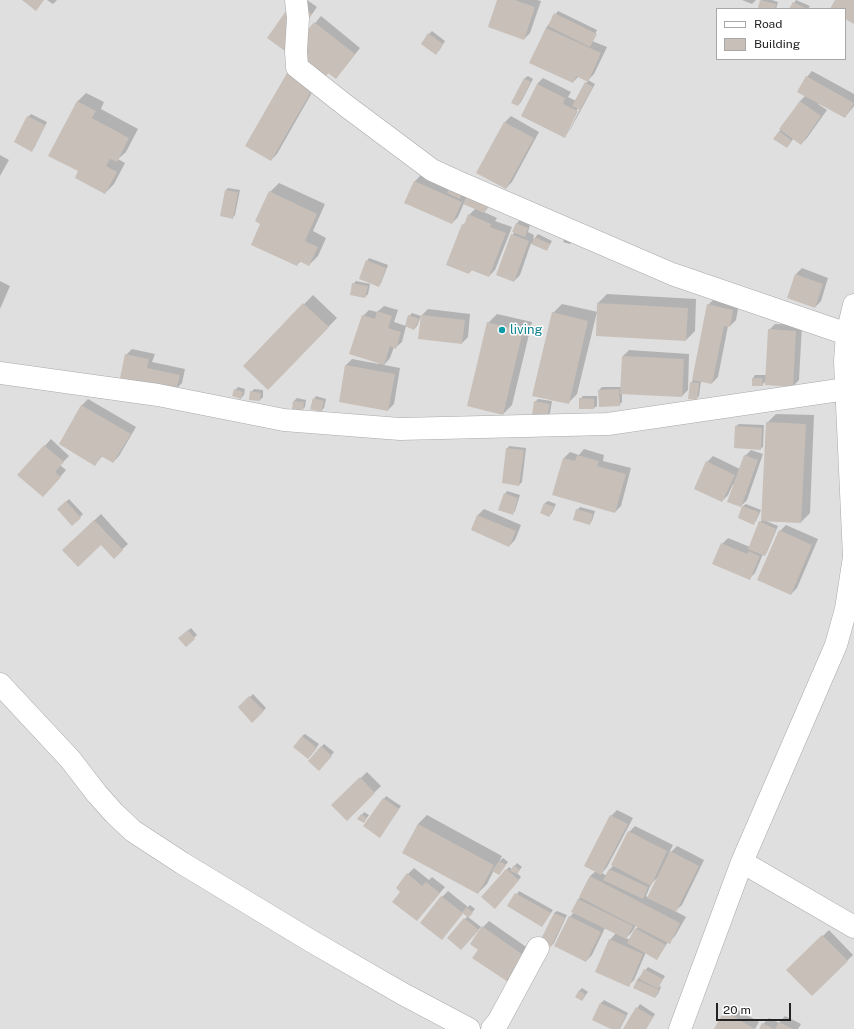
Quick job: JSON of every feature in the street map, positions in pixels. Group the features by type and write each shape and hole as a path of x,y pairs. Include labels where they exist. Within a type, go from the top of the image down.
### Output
{"street":[{"path":"296,0 298,18 296,51 297,67 432,170 456,182 672,274 847,334"},
{"path":"680,1029 742,862 836,645 846,609 854,557 845,361 847,334 854,305"},
{"path":"0,373 158,395 284,420 400,429 608,424 846,389"},
{"path":"0,684 70,759 97,794 134,831 182,863 318,944 403,994 469,1029"},
{"path":"742,862 854,927"},
{"path":"492,1029 498,1022 538,948"}],"shaded area":[{"path":"0,0 854,0 854,1029 0,1029"}],"building":[{"path":"22,0 44,0 36,11"},
{"path":"497,0 515,0 535,7 524,40 488,27"},
{"path":"760,0 776,4 775,8 758,8"},
{"path":"835,0 854,0 854,24 846,20 846,8 831,8"},
{"path":"293,1 312,14 285,51 267,38"},
{"path":"793,2 805,8 790,8"},
{"path":"554,13 597,34 590,47 548,26"},
{"path":"314,22 355,54 336,79 328,73 319,85 291,51"},
{"path":"546,28 601,53 588,82 576,76 573,83 529,63"},
{"path":"428,33 443,44 436,55 421,44"},
{"path":"287,73 313,88 271,161 245,146"},
{"path":"806,76 854,103 845,118 797,92"},
{"path":"524,78 531,82 518,106 511,103"},
{"path":"585,82 593,87 580,110 572,106"},
{"path":"537,84 565,98 563,104 578,111 565,138 521,116"},
{"path":"77,101 96,111 92,118 129,138 117,162 110,159 106,166 117,172 105,194 75,178 78,171 48,156"},
{"path":"800,101 821,116 801,145 779,129"},
{"path":"27,116 45,125 32,152 14,142"},
{"path":"504,122 534,138 506,189 476,173"},
{"path":"779,131 792,141 787,148 773,139"},
{"path":"414,181 462,202 452,224 404,203"},
{"path":"450,187 462,193 460,199 447,193"},
{"path":"225,190 238,192 233,219 220,216"},
{"path":"269,191 317,214 305,241 318,247 309,266 299,261 297,266 251,245 260,224 255,221"},
{"path":"468,193 489,203 484,213 463,204"},
{"path":"468,214 491,224 490,227 506,233 489,277 471,270 469,274 446,265 462,224 464,225"},
{"path":"516,223 528,228 525,237 512,232"},
{"path":"511,234 529,241 514,282 496,275"},
{"path":"535,237 550,244 547,251 531,244"},
{"path":"366,260 386,268 379,287 359,279"},
{"path":"795,274 823,284 815,308 787,298"},
{"path":"352,283 368,286 365,298 350,295"},
{"path":"303,303 329,327 268,390 243,366"},
{"path":"597,303 688,308 686,341 596,336"},
{"path":"707,304 733,310 730,327 724,326 712,384 692,380"},
{"path":"377,311 392,316 388,328 401,332 396,349 390,346 384,365 349,354 362,315 375,319"},
{"path":"552,312 588,321 569,404 532,396"},
{"path":"408,315 419,319 414,330 405,326"},
{"path":"421,315 465,320 462,344 418,339"},
{"path":"487,322 523,331 503,415 467,406"},
{"path":"768,329 796,331 793,387 765,385"},
{"path":"125,354 149,359 147,368 180,375 176,390 120,378"},
{"path":"622,356 684,359 682,397 620,394"},
{"path":"345,365 395,374 388,411 339,402"},
{"path":"752,378 762,378 763,386 752,386"},
{"path":"690,382 699,383 697,400 688,399"},
{"path":"234,389 243,392 241,399 232,396"},
{"path":"619,389 620,406 599,407 598,390"},
{"path":"250,391 261,393 260,401 249,400"},
{"path":"313,398 324,401 321,412 310,409"},
{"path":"579,398 594,399 594,409 579,409"},
{"path":"293,401 304,402 303,411 292,409"},
{"path":"534,401 550,404 547,417 532,415"},
{"path":"81,405 131,434 113,463 101,456 95,466 59,444"},
{"path":"766,422 806,424 801,523 761,521"},
{"path":"735,426 762,428 761,450 734,448"},
{"path":"44,445 64,462 55,472 61,477 43,497 17,475"},
{"path":"506,448 524,450 519,486 502,483"},
{"path":"577,455 599,461 597,466 626,474 615,513 552,495 563,458 575,461"},
{"path":"744,455 758,460 741,507 727,502"},
{"path":"706,461 735,475 722,502 694,489"},
{"path":"504,493 518,498 513,515 498,510"},
{"path":"66,501 81,518 72,526 57,509"},
{"path":"544,503 554,507 549,517 540,513"},
{"path":"742,506 759,512 754,525 738,518"},
{"path":"576,509 593,514 590,525 573,520"},
{"path":"477,515 516,531 509,547 471,530"},
{"path":"94,520 123,550 114,559 101,545 78,567 62,550"},
{"path":"759,521 776,529 765,556 748,549"},
{"path":"779,530 812,545 791,595 757,580"},
{"path":"721,543 747,554 748,551 760,556 750,580 712,564"},
{"path":"188,630 195,639 186,647 178,638"},
{"path":"249,696 264,711 252,723 238,707"},
{"path":"302,736 317,748 308,759 293,747"},
{"path":"321,746 332,756 319,771 308,761"},
{"path":"360,777 375,793 347,821 331,805"},
{"path":"383,798 399,809 380,838 363,826"},
{"path":"361,814 367,818 364,823 357,819"},
{"path":"610,815 628,824 601,875 584,866"},
{"path":"418,824 494,865 478,894 402,853"},
{"path":"628,831 667,851 651,886 611,865"},
{"path":"670,851 699,866 676,912 647,898"},
{"path":"499,861 506,865 499,875 492,871"},
{"path":"514,865 520,870 517,874 510,871"},
{"path":"506,869 519,880 495,909 481,897"},
{"path":"609,869 648,887 643,899 603,880"},
{"path":"407,873 422,886 426,882 440,893 417,921 392,902 400,892 396,888"},
{"path":"590,876 680,923 670,944 579,897"},
{"path":"515,893 551,913 542,927 507,906"},
{"path":"441,896 463,913 442,940 420,923"},
{"path":"578,899 633,926 626,939 571,912"},
{"path":"467,907 473,913 468,918 462,912"},
{"path":"554,913 565,918 551,947 540,941"},
{"path":"569,916 601,932 586,962 554,946"},
{"path":"464,918 479,930 461,950 447,938"},
{"path":"482,926 526,957 508,982 472,958 478,950 470,944"},
{"path":"635,928 666,945 657,960 627,943"},
{"path":"822,935 848,961 812,996 786,970"},
{"path":"609,939 643,954 629,987 595,972"},
{"path":"644,969 663,979 658,989 639,979"},
{"path":"637,980 659,990 655,998 633,988"},
{"path":"579,990 586,995 582,1001 575,997"},
{"path":"600,1003 626,1015 620,1029 611,1029 592,1020"},
{"path":"636,1007 653,1017 646,1029 623,1029"},
{"path":"724,1011 755,1029 714,1029"},
{"path":"779,1022 793,1029 775,1029"},
{"path":"762,1023 774,1029 759,1029"}],"place":[{"name":"living","path":"502,330"}]}
